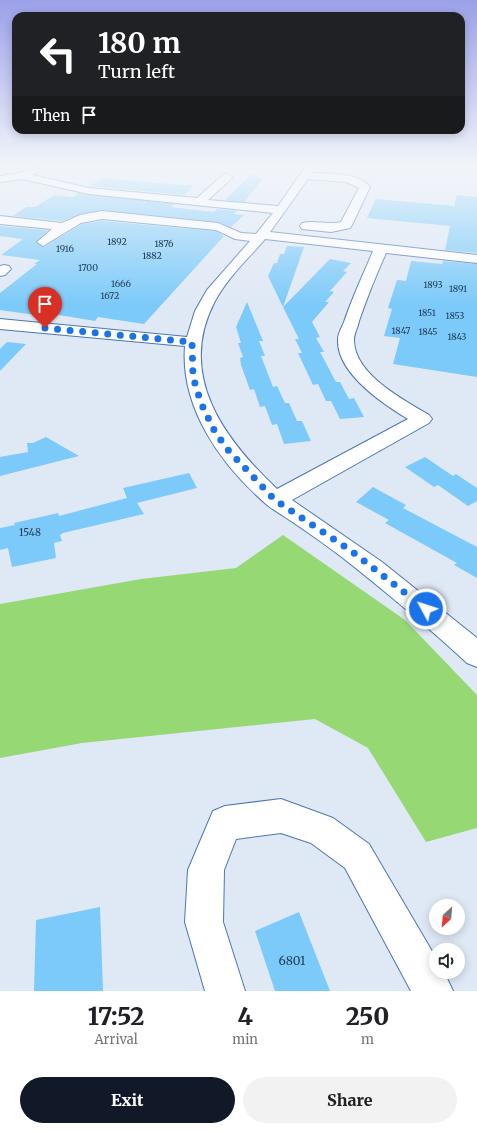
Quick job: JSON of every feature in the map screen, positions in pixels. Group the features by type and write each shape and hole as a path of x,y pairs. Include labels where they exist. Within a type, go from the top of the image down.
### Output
{"street":[{"path":"231,212 275,226 381,249 477,259"},
{"path":"283,212 275,226 207,302 192,342 193,377 201,403 209,420 229,451 275,500 350,550 408,594 477,655"},
{"path":"43,242 73,220 83,217 113,215 218,227 239,236 275,226 331,228 346,225 352,212"},
{"path":"0,220 63,227"},
{"path":"275,500 422,419 389,398 367,380 356,366 346,345 346,339 358,302 381,249"},
{"path":"0,268 4,268 0,272"},
{"path":"0,324 192,342"},
{"path":"224,991 204,922 206,870 225,823 281,816 321,830 357,856 433,991"}],"green space":[{"path":"283,535 405,620 477,695 477,828 426,842 368,748 315,719 82,743 0,758 0,604 141,579 236,568"}],"building":[{"path":"18,212 90,212 80,214 62,221 13,216"},
{"path":"124,212 236,212 234,214 244,215 231,227 218,222"},
{"path":"370,212 477,212 477,253 445,250 450,226 367,218"},
{"path":"102,221 216,231 224,236 144,324 98,317 95,321 53,314 50,317 0,310 0,293 40,260 1,255 23,239 0,236 0,226 48,230 36,242 44,247 82,224"},
{"path":"287,246 304,247 283,307 268,276 274,263 277,263 280,254 284,254"},
{"path":"330,259 351,263 343,271 347,272 330,291 334,292 325,302 329,302 312,322 320,337 316,338 324,352 320,352 336,382 340,382 349,399 354,398 364,417 340,419 331,401 326,401 318,384 313,385 298,353 302,353 295,339 299,339 283,307"},
{"path":"411,261 442,264 443,261 477,264 477,377 393,364 400,338 384,336 392,309 388,308 397,280 406,281"},
{"path":"247,302 263,341 259,341 265,356 261,356 273,387 277,386 285,403 289,403 297,421 302,421 311,441 284,444 277,424 272,425 265,406 260,407 254,389 250,390 241,365 240,358 243,357 238,343 241,343 236,327"},
{"path":"7,342 26,344 0,371 0,349"},
{"path":"46,437 79,456 0,476 0,457 28,452 27,443 33,443"},
{"path":"425,457 453,476 456,474 477,488 477,501 468,506 438,485 434,487 405,467"},
{"path":"189,473 197,488 137,503 144,514 63,533 60,535 62,541 54,543 56,558 12,567 8,548 0,550 0,528 15,525 14,523 58,513 59,516 127,498 123,488"},
{"path":"373,487 406,505 403,508 477,547 477,578 454,565 457,563 385,523 389,520 356,502"},
{"path":"100,907 103,991 34,991 36,920"},
{"path":"299,912 330,991 275,991 255,931"}],"route":[{"path":"45,328 122,337 192,342 191,365 201,403 215,432 229,451 275,500 350,550 426,609"}]}
